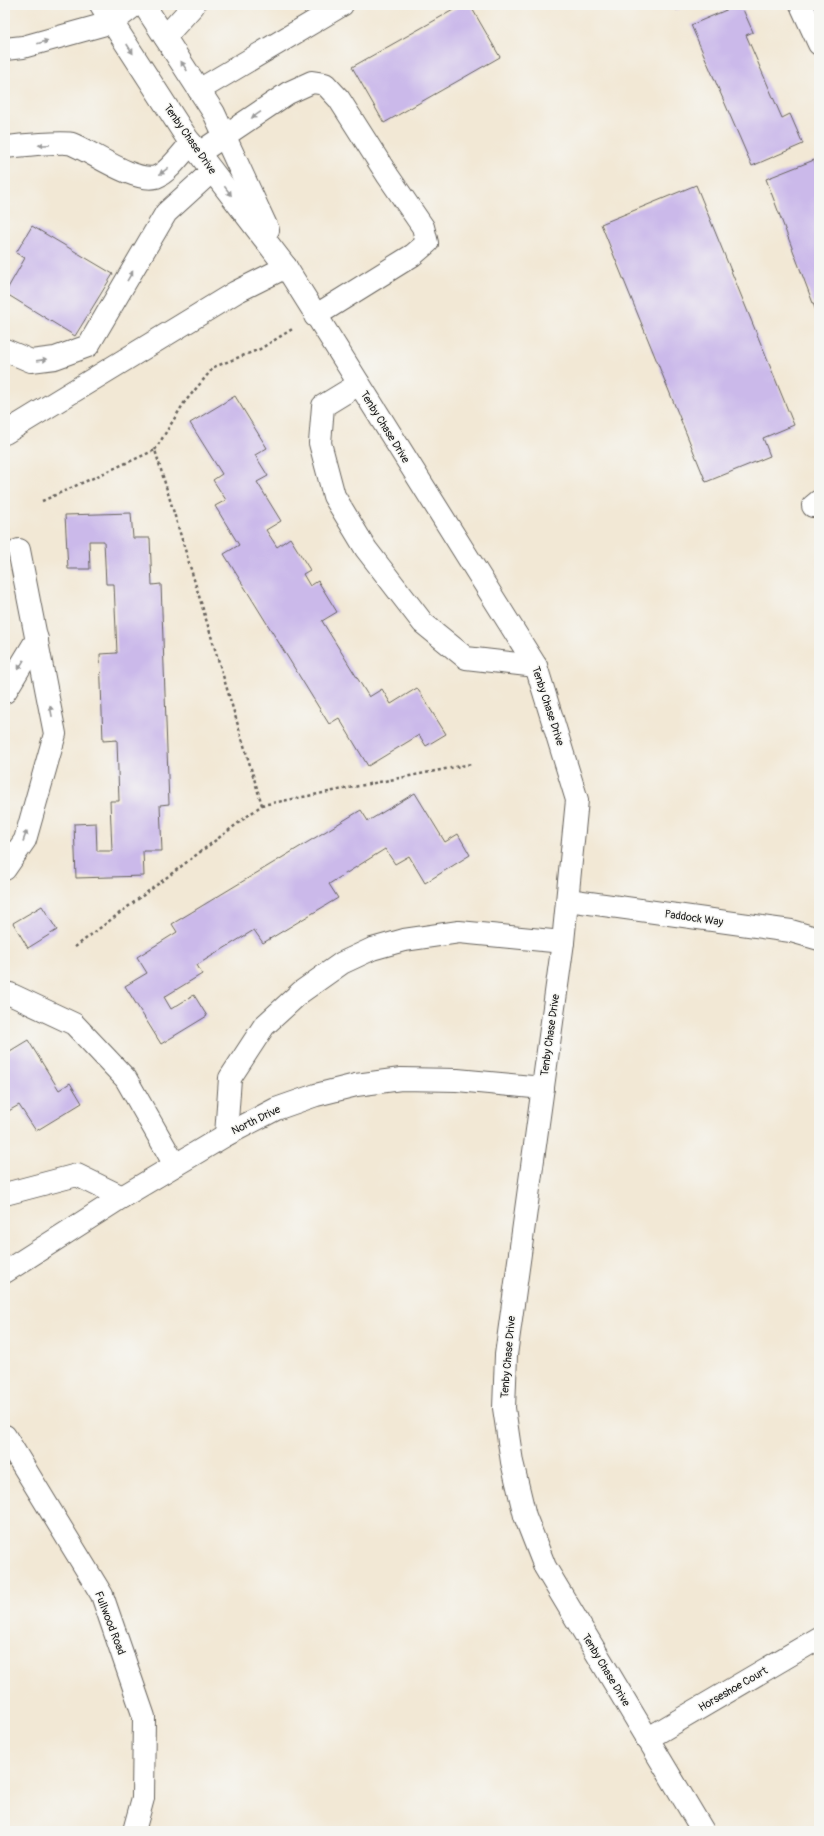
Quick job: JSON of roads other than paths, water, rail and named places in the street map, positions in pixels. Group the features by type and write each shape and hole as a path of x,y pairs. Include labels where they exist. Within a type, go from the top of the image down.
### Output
{"main road":[{"path":"5,49 23,47 107,13 135,5"},
{"name":"Tenby Chase Drive","path":"144,5 214,113 286,267 315,316 536,666 577,800 563,942 506,1355 504,1408 512,1462 525,1516 545,1567 703,1831"},
{"path":"165,37 194,5"},
{"path":"199,90 342,5"},
{"path":"801,5 819,44"},
{"name":"Tenby Chase Drive","path":"107,13 195,148 286,267"},
{"path":"5,147 70,143 114,166 134,174 142,177 156,177 195,148 225,136 288,93 312,82 325,84 339,99 388,176 423,227 427,243 413,255 315,316"},
{"path":"5,350 31,361 55,358 88,346 166,213 212,171"},
{"path":"5,433 236,292 286,267"},
{"path":"359,384 322,406 320,443 334,496 366,549 423,624 466,658 536,666"},
{"path":"5,869 25,840 55,734 19,550"},
{"path":"5,692 37,639"},
{"name":"Paddock Way","path":"568,900 791,931 819,939"},
{"path":"226,1135 230,1078 264,1026 301,992 342,963 372,950 404,940 459,932 563,942"},
{"path":"5,993 74,1024 126,1079 175,1165"},
{"name":"North Drive","path":"5,1272 122,1196 226,1135 276,1109 316,1095 356,1085 402,1079 457,1080 542,1088"},
{"path":"5,1194 77,1175 122,1196"},
{"name":"Fullwood Road","path":"5,1436 102,1595 144,1717 143,1798 134,1831"},
{"name":"Horseshoe Court","path":"647,1739 819,1638"}]}
